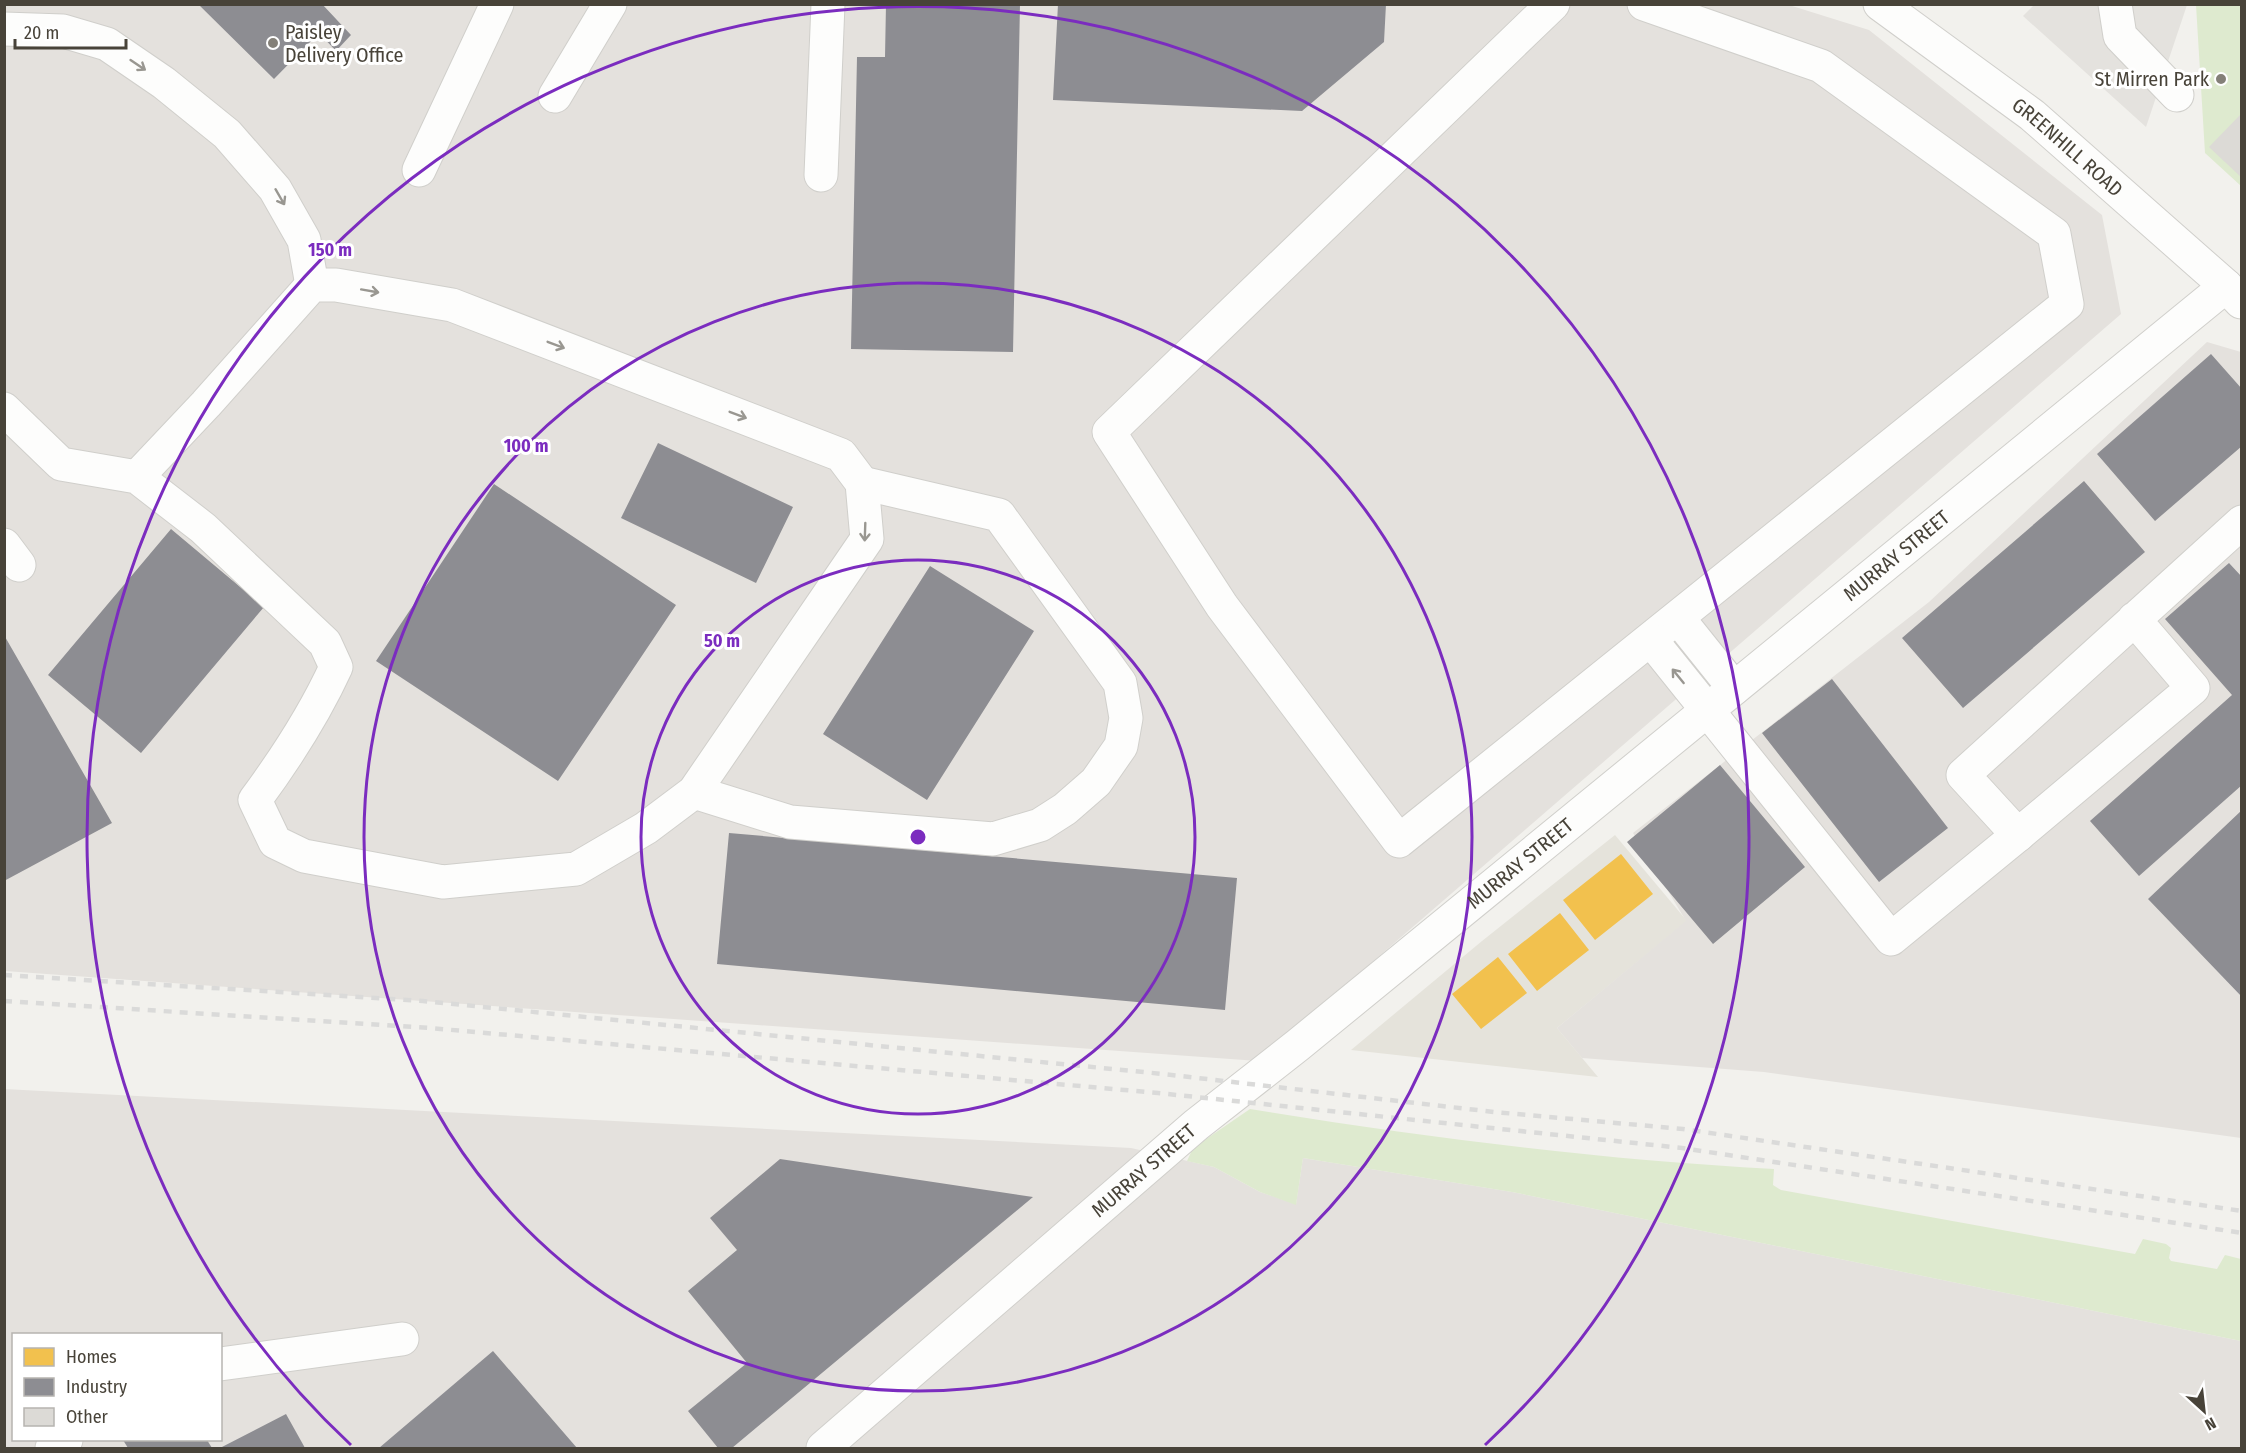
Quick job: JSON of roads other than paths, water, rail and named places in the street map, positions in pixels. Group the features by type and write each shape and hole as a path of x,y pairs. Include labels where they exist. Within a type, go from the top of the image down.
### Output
{"street":[{"path":"419,170 497,4"},
{"path":"555,96 610,4"},
{"path":"821,175 828,4"},
{"path":"1553,4 1109,432 1222,606 1400,842 2067,304 2054,234 1821,66 1644,4"},
{"name":"GREENHILL ROAD","path":"1880,4 2032,115 2234,294"},
{"path":"2115,4 2120,36 2177,95"},
{"path":"4,29 63,31 107,44 164,83 227,134 275,189 304,240 312,285"},
{"path":"4,409 61,464 137,477 203,528 325,643 336,667 285,760 255,800 275,842 304,856 443,882 576,869 646,828 694,792 867,539 862,483 841,455 452,305 336,285 312,285 206,404 137,477"},
{"name":"MURRAY STREET","path":"823,1449 1196,1125 1298,1045 1734,688 2234,294"},
{"path":"694,792 790,822 993,839 1040,825 1065,809 1096,782 1120,746 1126,718 1120,683 999,515 862,483"},
{"path":"2018,835 1963,775 2241,522"},
{"path":"1678,618 1734,688"},
{"path":"1651,640 1891,939 2193,688 2134,619"},
{"path":"222,1364 402,1339"}],"railway":[{"path":"4,975 423,1001 1163,1074 1494,1112 1683,1129 2242,1211"},
{"path":"4,1001 430,1028 1158,1093 1682,1148 2242,1233"}],"place":[{"name":"Paisley Delivery Office","path":"273,43"},
{"name":"St Mirren Park","path":"2221,79"}]}
